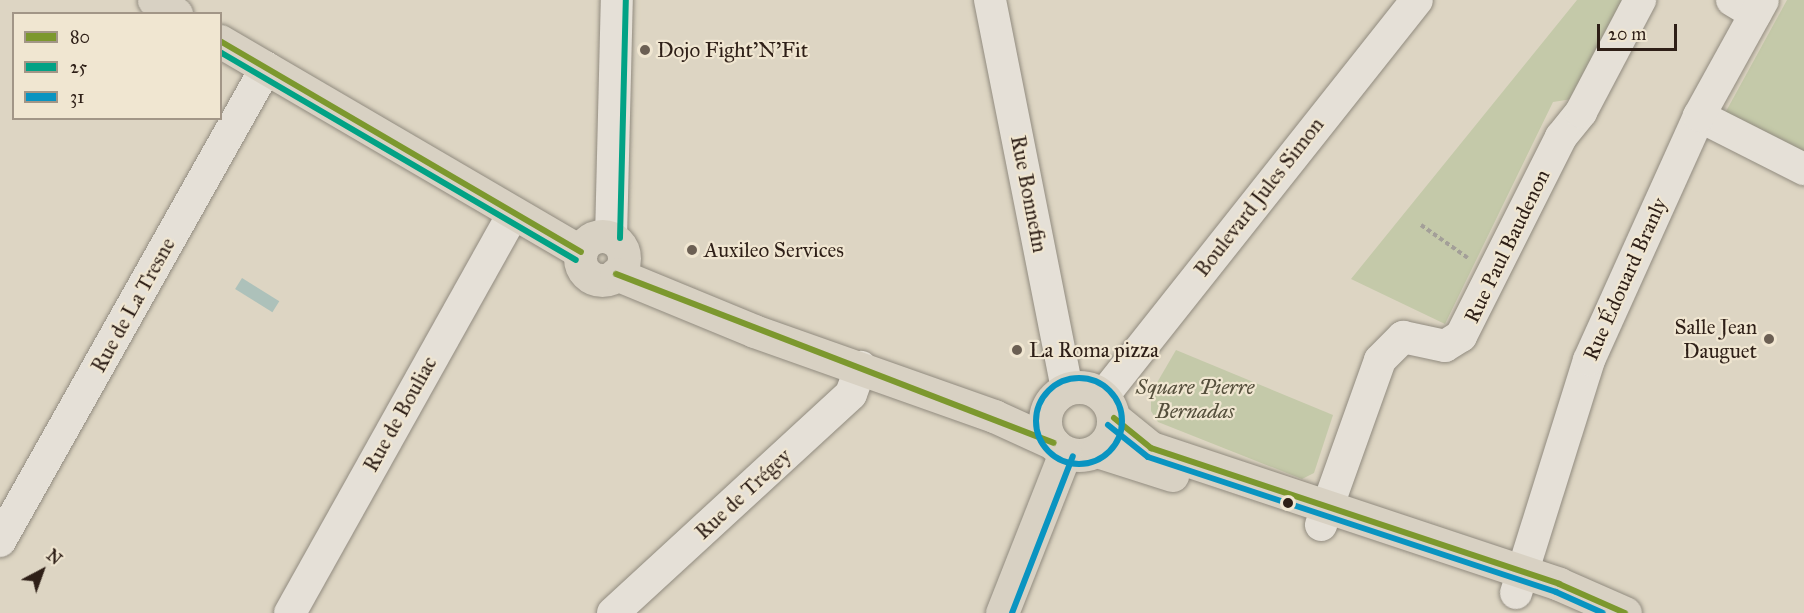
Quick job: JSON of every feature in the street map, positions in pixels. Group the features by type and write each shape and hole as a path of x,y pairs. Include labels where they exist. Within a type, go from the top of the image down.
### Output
{"main road":[{"path":"154,0 173,12"},
{"path":"222,42 512,215 580,252 584,270 593,278 616,274 690,307 994,416 1072,449 1323,515"},
{"path":"580,252 592,238 611,238 624,255 616,274"},
{"path":"994,416 1086,387 1151,448 1323,515 1519,583 1624,613"},
{"path":"1058,397 1045,425 1072,449"},
{"path":"1002,613 1072,449 1110,437 1108,407"},
{"path":"1519,583 1577,613"}],"street":[{"path":"611,238 616,0"},
{"name":"Rue Bonnefin","path":"990,0 1058,397"},
{"name":"Boulevard Jules Simon","path":"1108,407 1417,0"},
{"name":"Rue Paul Baudenon","path":"1323,515 1365,396 1389,346 1403,337 1454,344 1640,0"},
{"name":"Rue Édouard Branly","path":"1519,583 1589,360 1750,5"},
{"name":"Rue de La Tresne","path":"0,542 266,68"},
{"path":"1699,116 1804,169"},
{"name":"Rue de Bouliac","path":"290,613 512,215"},
{"name":"Rue de Trégey","path":"613,613 851,394 861,367"}],"path":[{"path":"1420,225 1492,272"}],"green space":[{"path":"1577,0 1622,0 1572,99 1553,102 1445,324 1351,279"},
{"path":"1787,0 1804,0 1804,154 1724,115"},
{"name":"Square Pierre Bernadas","path":"1176,350 1333,415 1314,473 1302,479 1158,422 1151,411 1151,393"}],"water":[{"path":"242,278 279,301 272,312 235,289"}],"transit line":[{"name":"25","path":"620,238 626,0"},
{"name":"80","path":"222,42 581,252"},
{"name":"25","path":"222,53 576,260"},
{"name":"80","path":"616,274 1053,443"},
{"name":"31","path":"1079,378 1096,381 1110,390 1119,404 1122,421 1119,438 1110,452 1096,461 1079,464 1062,461 1048,452 1039,438 1036,421 1039,404 1048,390 1062,381 1079,378"},
{"name":"80","path":"1114,418 1151,448 1559,584 1625,613"},
{"name":"31","path":"1108,425 1148,457 1556,592 1603,613"},
{"name":"31","path":"1012,613 1073,456"}],"place":[{"name":"Dojo Fight'N'Fit","path":"645,50"},
{"name":"Auxileo Services","path":"692,250"},
{"name":"Salle Jean Dauguet","path":"1769,339"},
{"name":"La Roma pizza","path":"1017,350"}]}
